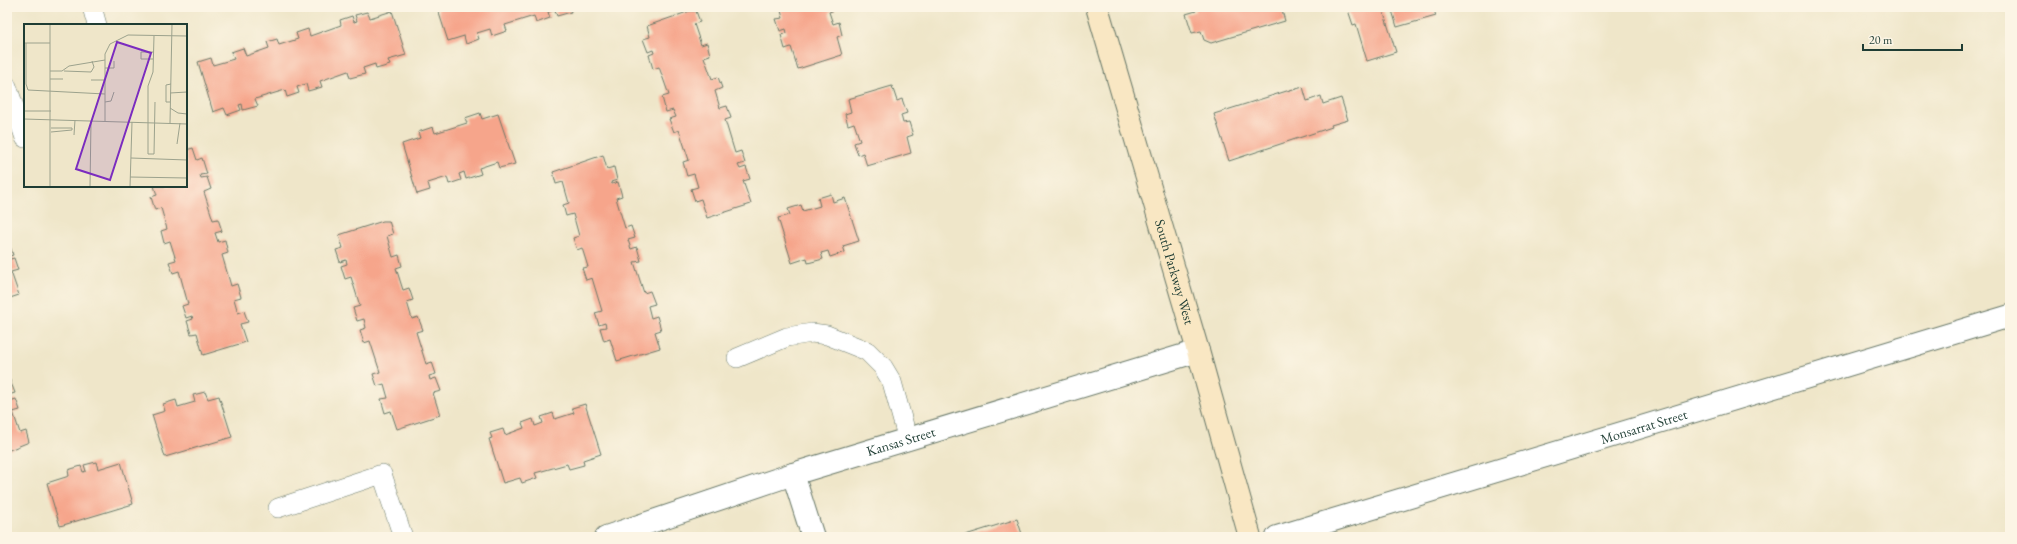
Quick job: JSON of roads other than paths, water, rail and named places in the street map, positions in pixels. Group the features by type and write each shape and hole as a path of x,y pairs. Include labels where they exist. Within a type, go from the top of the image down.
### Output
{"main road":[{"name":"South Parkway West","path":"1097,7 1198,351 1250,537"}],"street":[{"name":"Monsarrat Street","path":"1277,537 2010,316"},
{"name":"Kansas Street","path":"606,537 793,474 1198,351"},
{"path":"793,474 813,537"}],"lane":[{"path":"92,7 97,24"},
{"path":"7,86 24,135"},
{"path":"737,358 787,337 812,333 826,335 867,351 883,367 892,382 908,440"},
{"path":"278,508 382,474 403,537"}]}
